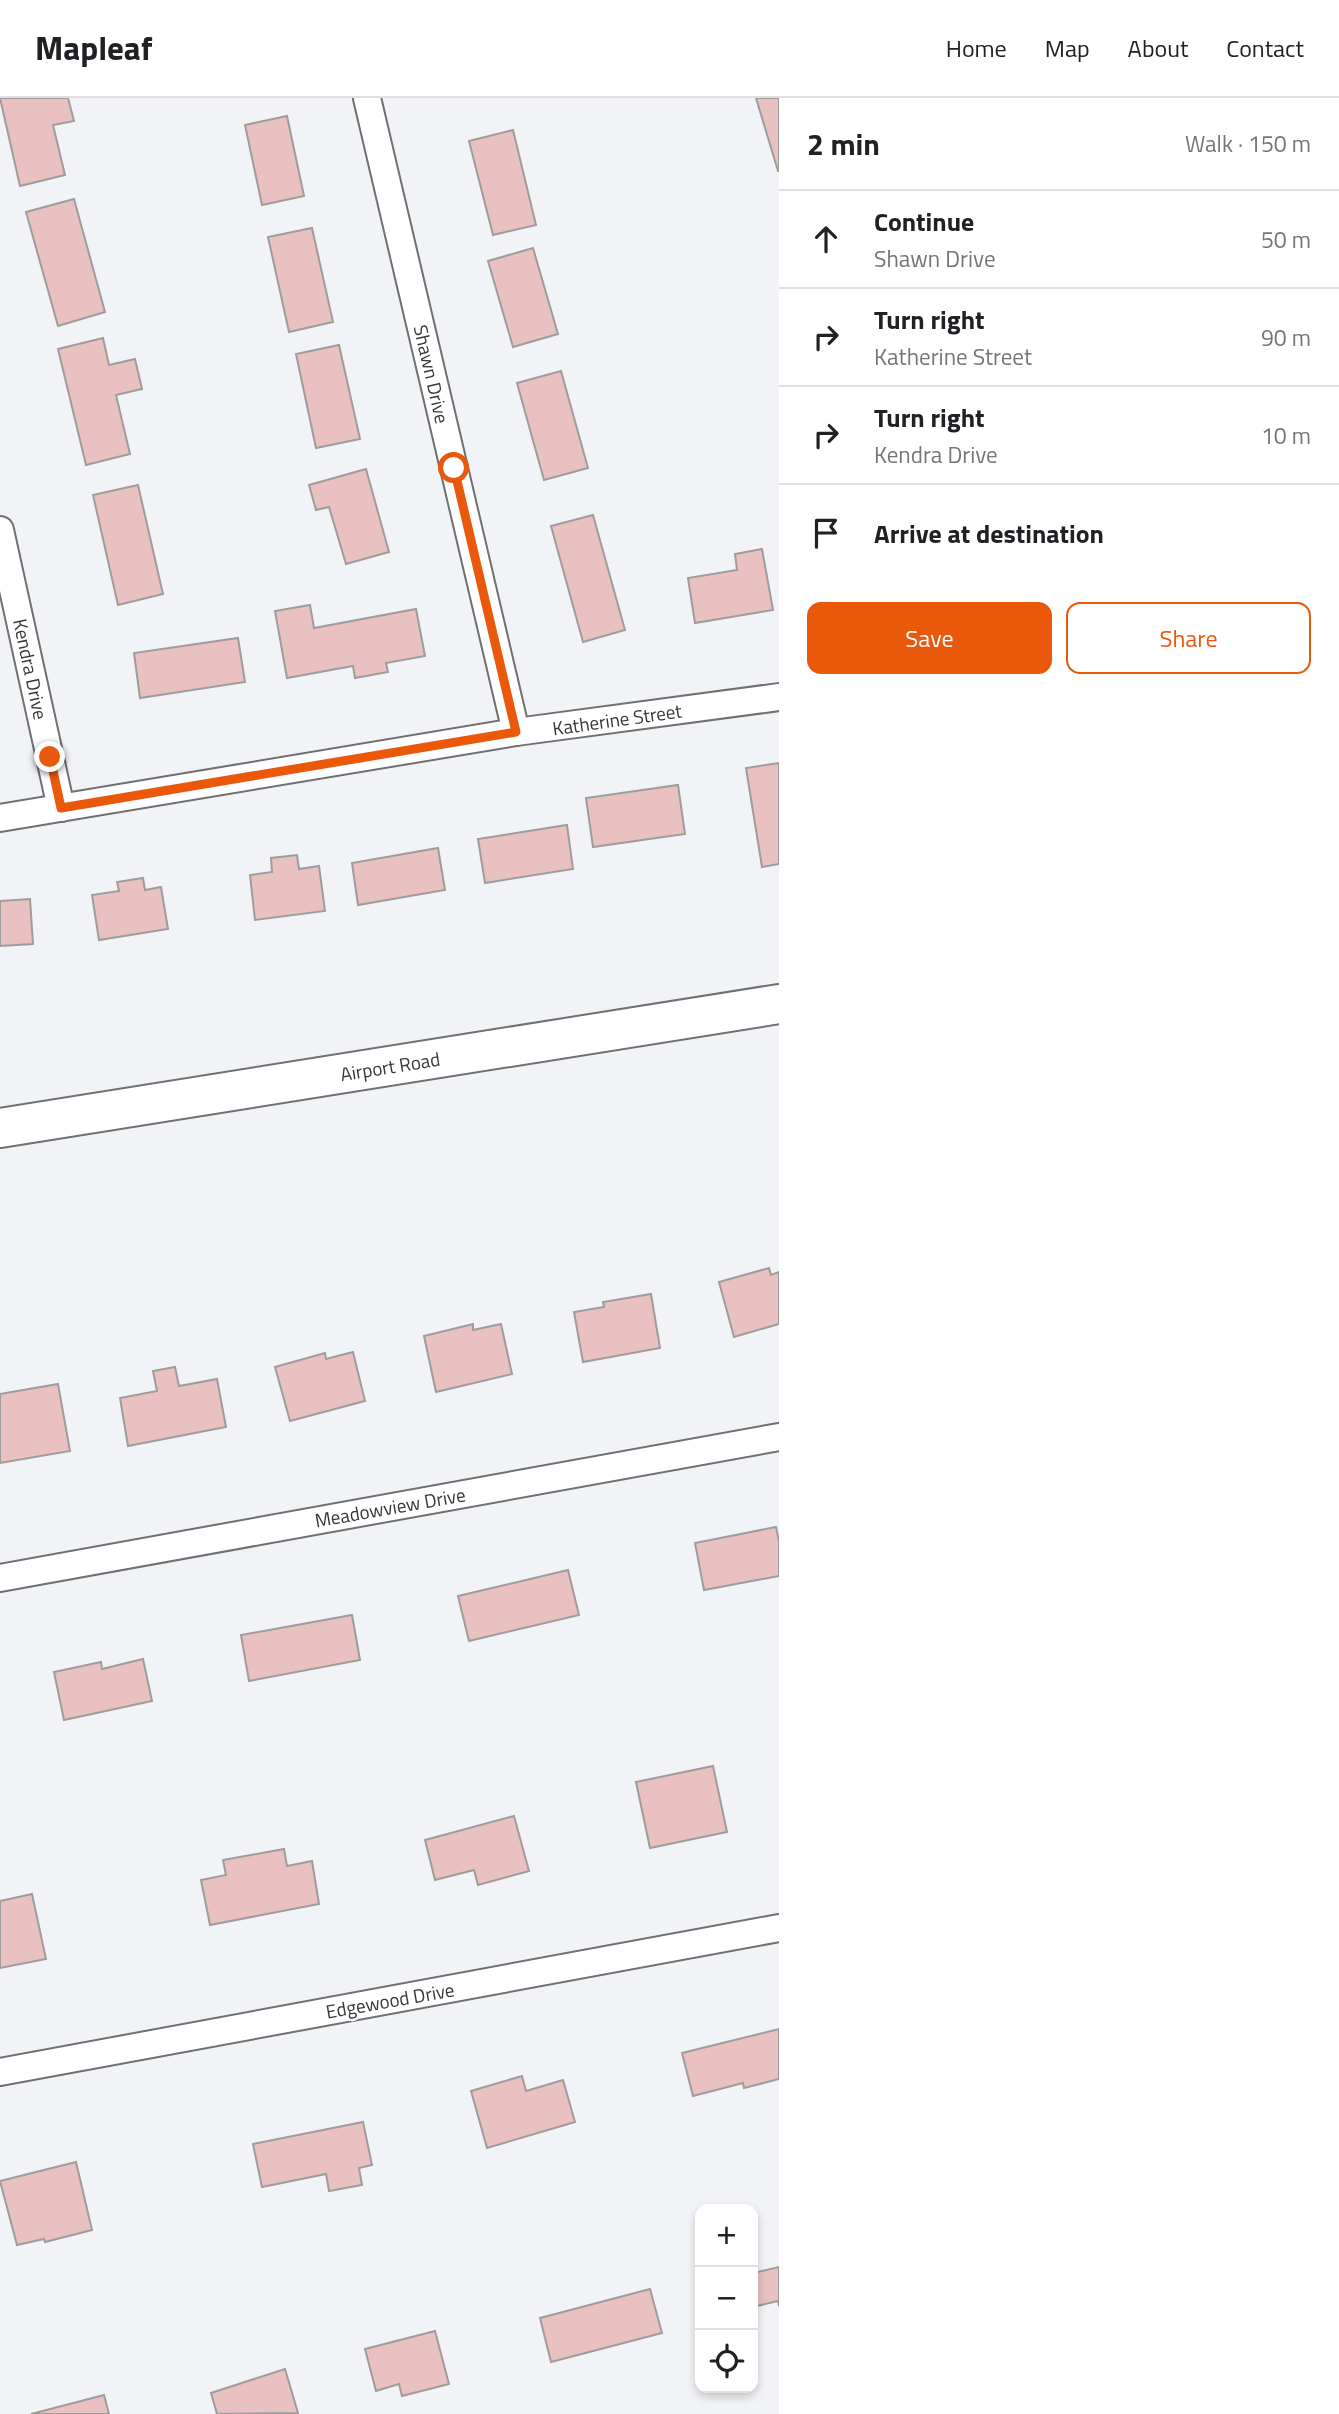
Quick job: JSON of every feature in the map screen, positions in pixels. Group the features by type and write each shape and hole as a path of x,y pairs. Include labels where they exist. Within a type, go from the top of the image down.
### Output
{"highway":[{"name":"Airport Road","path":"0,1128 779,1004"}],"street":[{"name":"Shawn Drive","path":"368,98 516,732"},
{"name":"Kendra Drive","path":"0,530 61,808"},
{"name":"Katherine Street","path":"0,818 516,732 779,697"},
{"name":"Meadowview Drive","path":"0,1578 779,1437"},
{"name":"Edgewood Drive","path":"0,2072 779,1928"}],"building":[{"path":"0,98 68,98 74,121 53,125 65,175 20,186"},
{"path":"756,98 779,98 779,171 778,171"},
{"path":"287,116 304,196 262,205 245,125"},
{"path":"513,130 536,225 493,235 469,141"},
{"path":"74,199 105,312 58,326 26,212"},
{"path":"312,228 333,322 289,332 268,237"},
{"path":"533,248 558,334 513,347 488,261"},
{"path":"103,338 109,365 135,359 142,389 116,395 130,454 86,465 58,349"},
{"path":"339,345 360,439 316,448 296,354"},
{"path":"561,371 588,468 544,480 517,383"},
{"path":"366,469 389,552 346,564 329,507 316,510 309,485"},
{"path":"138,485 163,594 118,605 93,495"},
{"path":"593,515 625,630 583,642 551,526"},
{"path":"762,549 773,610 695,623 688,578 737,570 735,554"},
{"path":"310,605 314,628 416,609 425,656 386,663 388,672 355,678 353,666 287,678 275,611"},
{"path":"238,638 245,682 140,698 134,653"},
{"path":"779,763 779,864 762,867 746,768"},
{"path":"678,785 685,834 593,847 586,798"},
{"path":"567,825 573,869 485,883 478,839"},
{"path":"438,848 445,890 358,905 352,863"},
{"path":"297,855 299,869 319,866 325,911 255,920 250,875 272,872 271,858"},
{"path":"143,878 145,890 161,887 168,929 99,940 92,895 119,891 117,882"},
{"path":"30,899 33,944 0,946 0,901"},
{"path":"769,1268 771,1275 779,1272 779,1324 734,1337 719,1282"},
{"path":"651,1294 660,1348 583,1362 574,1312 604,1307 603,1302"},
{"path":"473,1324 473,1330 501,1324 512,1374 436,1392 424,1336"},
{"path":"353,1352 365,1401 290,1421 275,1367 325,1353 326,1359"},
{"path":"175,1367 179,1386 217,1379 226,1427 128,1446 120,1398 157,1391 153,1371"},
{"path":"58,1384 70,1451 0,1463 0,1394"},
{"path":"776,1527 779,1541 779,1576 704,1590 695,1543"},
{"path":"568,1570 579,1615 469,1641 458,1596"},
{"path":"352,1615 360,1660 249,1681 241,1635"},
{"path":"143,1659 152,1701 64,1720 54,1672 101,1662 102,1669"},
{"path":"713,1766 727,1832 650,1848 636,1782"},
{"path":"514,1816 529,1871 478,1885 474,1870 435,1880 425,1840"},
{"path":"284,1849 287,1866 312,1861 319,1904 210,1925 201,1880 226,1875 223,1860"},
{"path":"32,1894 46,1959 0,1968 0,1901"},
{"path":"779,2029 779,2079 744,2088 743,2083 693,2096 682,2053"},
{"path":"522,2076 526,2091 563,2080 575,2122 487,2148 471,2091"},
{"path":"363,2122 372,2165 359,2168 362,2185 329,2191 326,2174 262,2187 253,2144"},
{"path":"76,2162 92,2230 45,2242 44,2239 17,2245 0,2181"},
{"path":"779,2267 779,2306 778,2301 758,2306 758,2272"},
{"path":"650,2289 662,2333 551,2362 540,2318"},
{"path":"435,2331 449,2384 402,2396 399,2384 376,2391 365,2349"},
{"path":"285,2369 298,2413 217,2414 211,2393"},
{"path":"104,2395 109,2414 31,2414"}],"route":[{"path":"50,757 61,808 516,732 454,468"}]}
